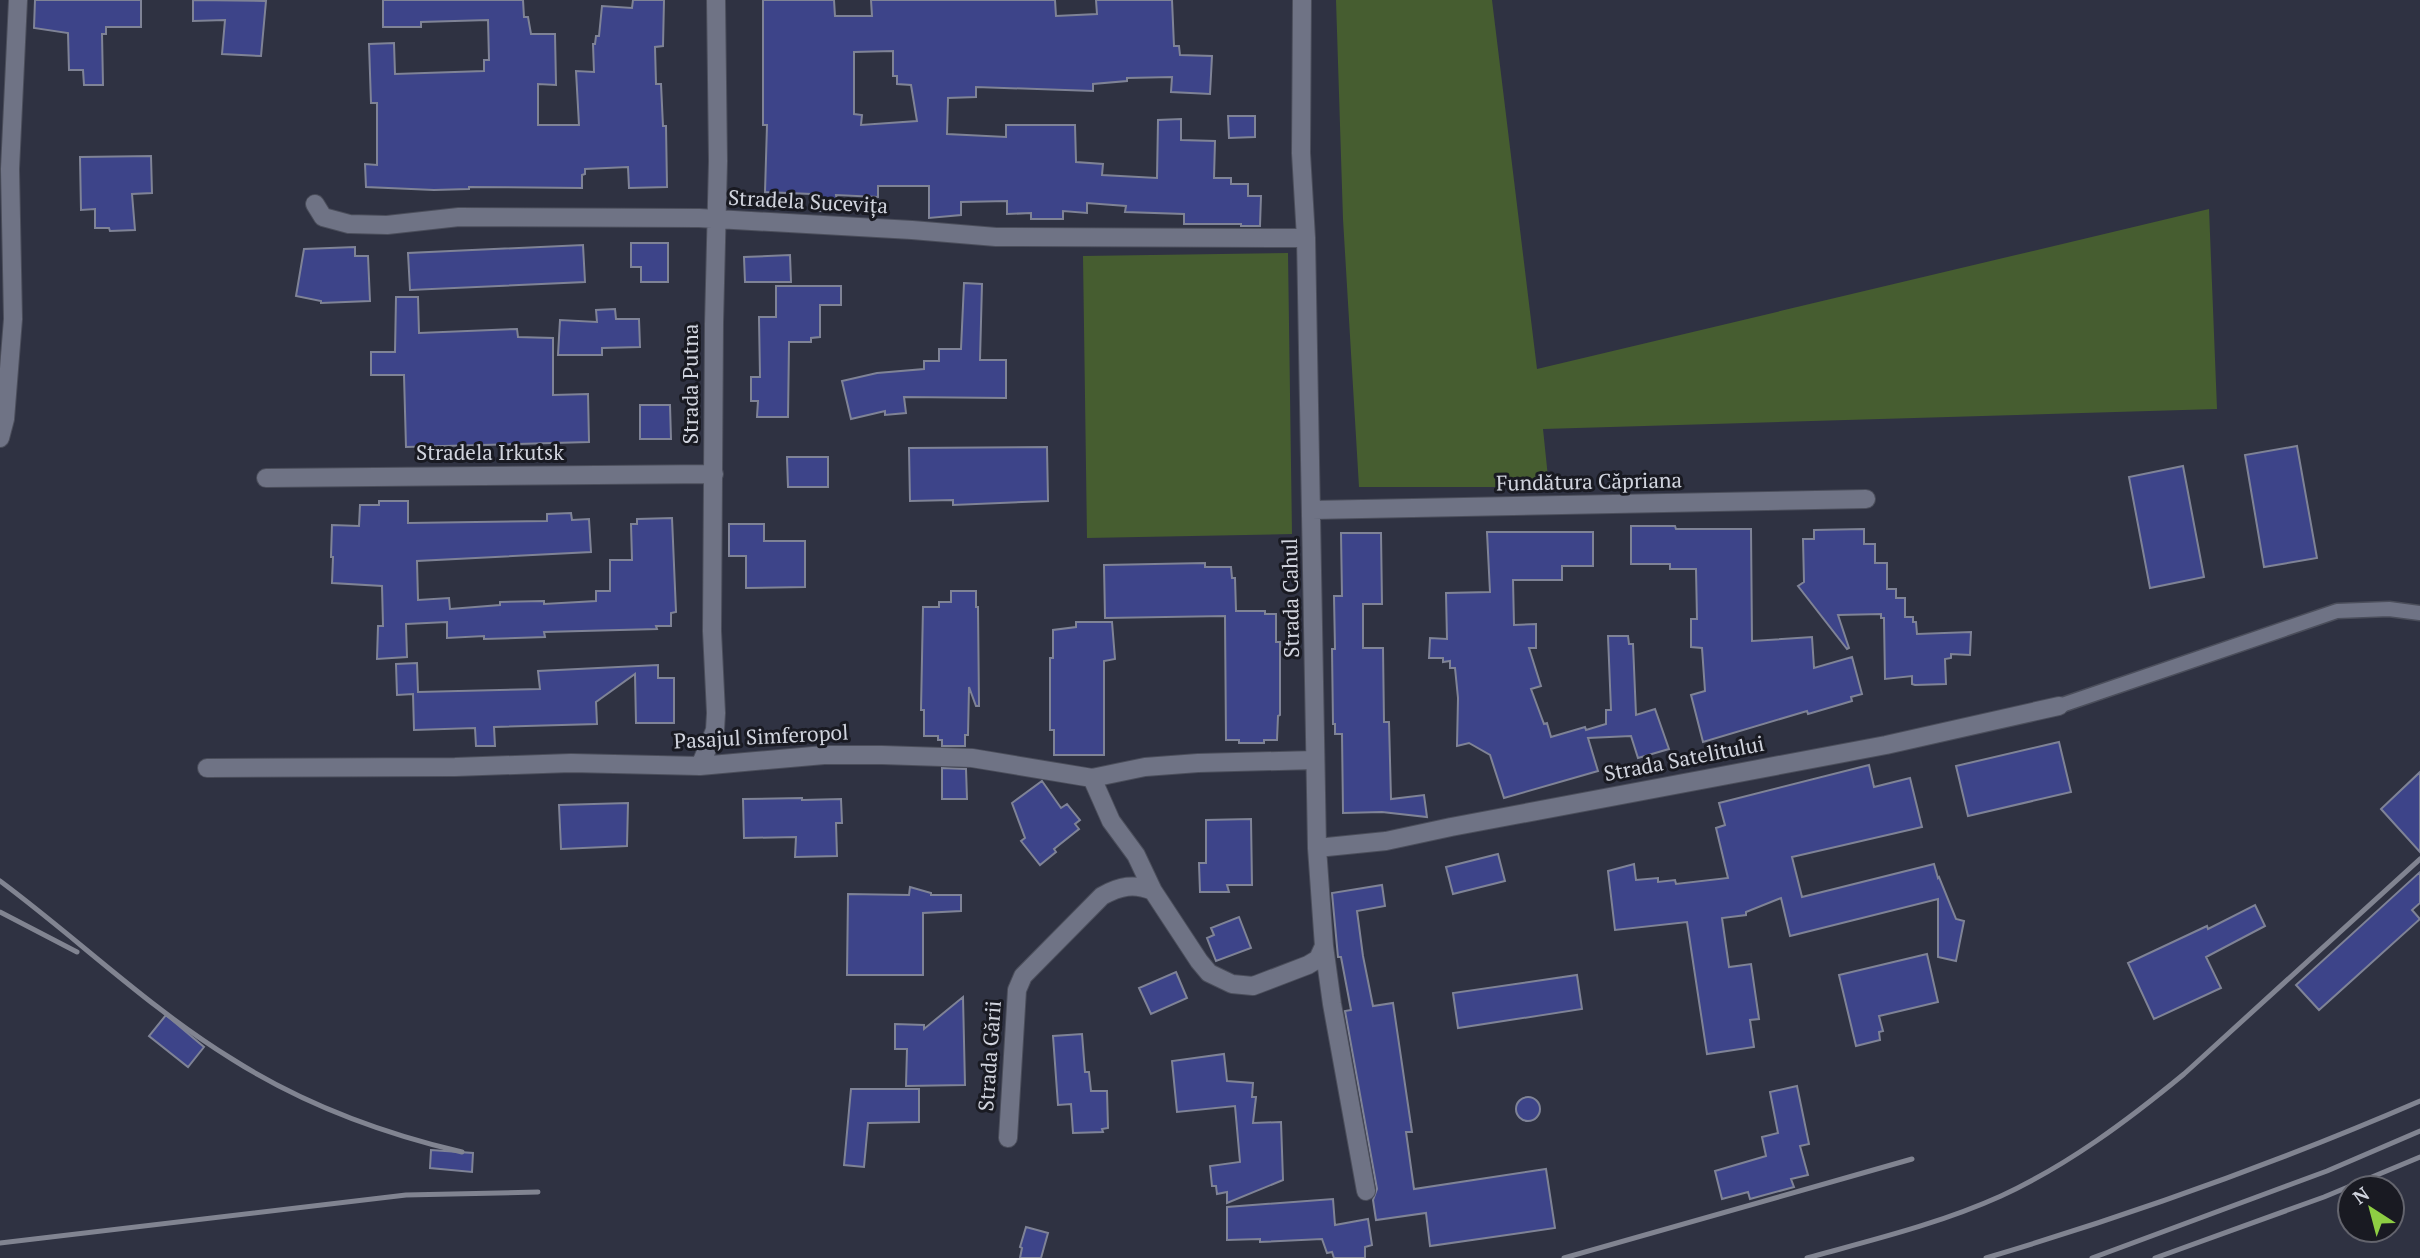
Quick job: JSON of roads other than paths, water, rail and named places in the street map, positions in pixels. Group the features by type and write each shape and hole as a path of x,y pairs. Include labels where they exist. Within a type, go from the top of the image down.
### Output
{"street":[{"path":"0,438 5,419 13,319 10,169 18,0"},
{"name":"Strada Putna","path":"700,766 716,722 712,653 718,161 716,0"},
{"name":"Strada Cahul","path":"1302,0 1301,153 1306,238 1317,848 1324,946 1332,1004 1366,1191"},
{"name":"Stradela Sucevița","path":"315,204 323,217 349,224 387,225 459,217 699,218 996,237 1306,238"},
{"name":"Stradela Irkutsk","path":"266,478 714,474"},
{"name":"Fundătura Căpriana","path":"1312,510 1866,499"},
{"name":"Strada Satelitului","path":"1317,848 1386,841 1886,745 2059,706"},
{"name":"Pasajul Simferopol","path":"206,768 441,767 571,763 700,766 824,755 972,758 1092,778 1145,767 1315,760"},
{"path":"1092,778 1111,821 1142,863 1153,891 1209,973 1232,984 1253,986 1287,975 1318,959 1324,946"},
{"name":"Strada Gării","path":"1008,1138 1017,990 1023,976 1102,896 1112,890 1132,886 1153,891"}],"lane":[{"path":"2059,706 2337,611 2389,609 2420,614"}],"railway":[{"path":"1807,1258 1905,1231 1978,1206 2026,1184 2073,1156 2141,1109 2184,1074 2420,859"},
{"path":"0,881 172,1018 259,1075 343,1115 402,1136 462,1152"},
{"path":"0,912 77,952"},
{"path":"1986,1258 2205,1186 2420,1101"},
{"path":"2092,1258 2327,1171 2420,1131"},
{"path":"2155,1258 2324,1197 2420,1157"},
{"path":"1564,1258 1912,1159"},
{"path":"0,1243 406,1195 538,1192"}]}
